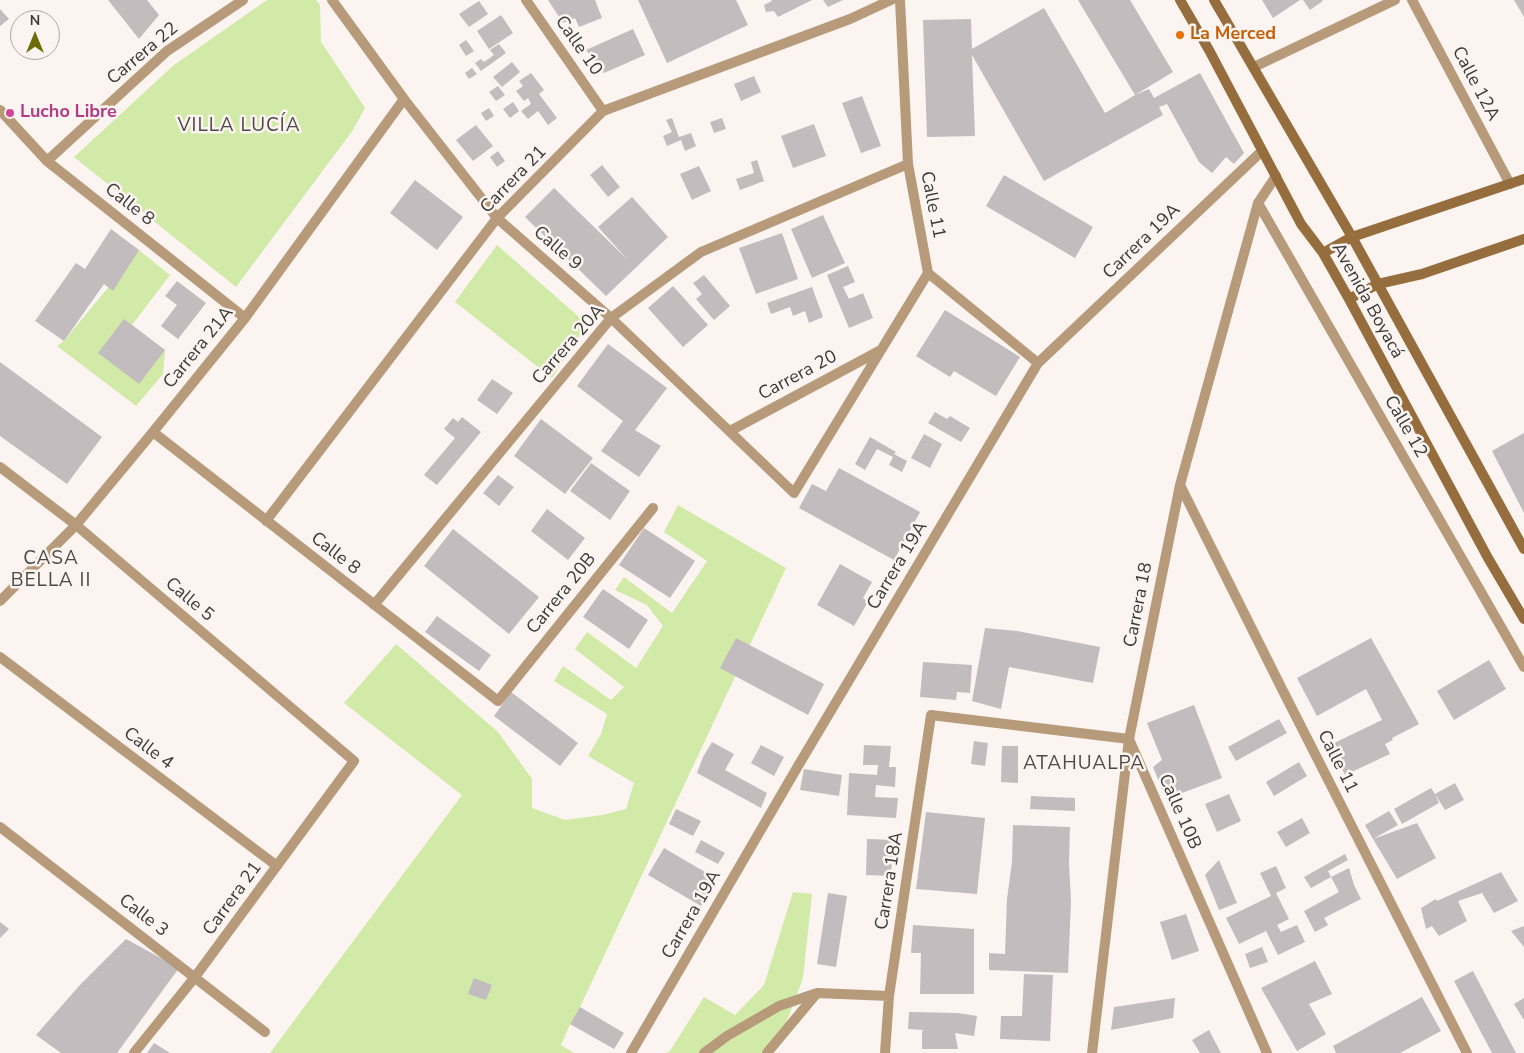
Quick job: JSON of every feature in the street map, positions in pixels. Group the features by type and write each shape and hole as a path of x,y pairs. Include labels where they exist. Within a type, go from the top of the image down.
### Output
{"main road":[{"name":"Avenida Boyacá","path":"1180,0 1209,50 1301,224 1322,253 1349,300 1488,558 1524,619"},
{"name":"Avenida Boyacá","path":"1214,0 1352,237 1524,549"},
{"path":"1322,253 1352,237 1524,179"},
{"path":"1349,300 1378,284 1422,274 1524,239"}],"street":[{"name":"Carrera 22","path":"47,161 167,51 243,0"},
{"name":"Calle 9","path":"332,0 404,99 497,218 611,318 794,493 882,350"},
{"name":"Calle 10","path":"526,0 603,111"},
{"name":"Carrera 21","path":"266,521 497,218 603,111 850,19 891,0"},
{"name":"Calle 11","path":"900,0 908,164 928,273"},
{"path":"1254,67 1395,0"},
{"name":"Calle 12A","path":"1412,0 1510,184"},
{"name":"Carrera 21A","path":"0,602 76,525 245,318 404,99"},
{"name":"Calle 8","path":"1,115 47,161 245,318"},
{"name":"Carrera 19A","path":"631,1053 1038,363 1262,151"},
{"name":"Carrera 20A","path":"374,605 611,318 701,252 908,164"},
{"name":"Carrera 18","path":"1092,1053 1129,739 1180,485 1258,203 1276,176"},
{"name":"Calle 12","path":"1258,203 1524,667"},
{"path":"882,350 928,273 1038,363"},
{"name":"Carrera 20","path":"730,431 882,350"},
{"name":"Calle 8","path":"153,432 498,701"},
{"name":"Calle 5","path":"0,467 76,525 354,760"},
{"name":"Calle 11","path":"1180,485 1467,1053"},
{"name":"Carrera 20B","path":"498,701 653,508"},
{"name":"Calle 4","path":"0,657 277,866"},
{"name":"Carrera 18A","path":"885,1053 889,996 931,715 1129,739"},
{"name":"Calle 10B","path":"1129,739 1267,1053"},
{"name":"Carrera 21","path":"134,1053 195,977 354,760"},
{"name":"Calle 3","path":"0,827 265,1032"},
{"path":"767,1053 818,993"},
{"path":"704,1053 727,1036 779,1006 818,993 889,996"}],"green space":[{"path":"267,0 316,0 320,5 321,42 365,108 353,130 236,287 74,157 174,65"},
{"path":"497,245 587,324 552,378 455,302"},
{"path":"139,250 170,275 132,325 165,350 163,374 136,406 57,346 64,341"},
{"path":"678,505 786,568 580,1007 570,1024 561,1045 574,1053 270,1053 462,795 344,703 396,644 498,732 532,779 532,808 565,820 602,815 626,809 634,783 588,756 601,734 607,714 554,681 563,666 611,700 624,687 575,649 587,632 636,668 663,626 647,605 615,590 624,577 672,613 707,561 664,532"},
{"path":"793,892 812,894 803,978 786,1023 761,1053 666,1053 670,1051 704,997 735,1015 764,985"}],"building":[{"path":"108,0 147,0 159,15 139,39"},
{"path":"548,0 595,0 602,18 579,27 575,18 563,23"},
{"path":"638,0 736,0 748,25 667,63"},
{"path":"771,0 812,0 778,17 774,11 766,12 764,5"},
{"path":"823,0 843,0 828,7"},
{"path":"1078,0 1130,0 1173,72 1135,95"},
{"path":"1262,0 1300,0 1273,18"},
{"path":"1303,0 1322,0 1323,1 1310,10"},
{"path":"1514,0 1524,0 1524,17"},
{"path":"479,1 488,14 469,27 459,14"},
{"path":"1044,8 1105,113 1149,89 1154,98 1200,73 1244,153 1234,164 1226,157 1212,173 1199,162 1167,104 1159,107 1163,115 1044,181 972,55 975,136 927,137 923,20 971,19 972,49"},
{"path":"0,9 9,19 0,26"},
{"path":"501,15 513,33 489,49 477,31"},
{"path":"633,29 645,55 604,73 586,50"},
{"path":"466,40 474,51 466,56 459,45"},
{"path":"499,44 506,53 481,71 475,63 481,59 484,62 494,55 490,50"},
{"path":"512,62 520,72 502,87 493,77"},
{"path":"472,68 477,74 469,79 465,73"},
{"path":"531,73 544,90 539,94 557,118 548,125 538,111 528,119 521,111 531,104 528,98 524,101 516,91 523,86 519,81"},
{"path":"754,76 761,92 741,101 734,84"},
{"path":"498,86 505,95 496,101 489,92"},
{"path":"862,96 881,146 861,153 842,103"},
{"path":"513,102 519,111 510,118 503,109"},
{"path":"489,108 494,116 486,121 481,113"},
{"path":"672,118 679,137 691,133 696,146 685,151 681,140 667,146 663,136 672,132 666,120"},
{"path":"722,118 726,129 714,133 710,122"},
{"path":"814,124 826,156 793,168 781,136"},
{"path":"476,125 493,146 473,161 456,140"},
{"path":"498,151 505,161 497,167 490,157"},
{"path":"757,160 764,181 740,190 736,179 754,173 751,162"},
{"path":"602,165 620,187 608,197 590,175"},
{"path":"699,166 711,191 692,200 680,174"},
{"path":"1004,175 1093,227 1075,258 986,206"},
{"path":"415,180 463,217 437,250 390,213"},
{"path":"554,188 628,260 598,227 632,197 668,237 606,296 525,217"},
{"path":"823,215 845,263 812,278 791,229"},
{"path":"111,229 139,250 113,291 104,284 64,341 35,321 76,263 85,269"},
{"path":"782,233 798,279 756,294 739,248"},
{"path":"848,266 855,282 843,287 849,299 863,293 873,318 849,328 827,275"},
{"path":"704,275 730,306 714,320 696,299 702,294 693,283"},
{"path":"177,281 206,303 178,339 161,326 177,305 165,296"},
{"path":"673,286 708,325 683,347 648,308"},
{"path":"812,287 823,317 809,323 805,311 793,316 790,307 771,314 767,303"},
{"path":"945,310 1020,357 996,396 954,371 950,377 916,356"},
{"path":"124,319 165,350 139,384 98,353"},
{"path":"608,344 667,388 635,430 661,446 639,477 601,451 623,421 577,386"},
{"path":"0,362 102,437 67,484 0,436"},
{"path":"492,379 513,393 497,414 477,400"},
{"path":"935,412 947,419 950,416 970,428 961,442 928,423"},
{"path":"462,417 481,432 437,485 424,475 455,438 444,429 453,418 458,422"},
{"path":"541,419 593,458 565,494 514,456"},
{"path":"1524,433 1524,513 1492,451"},
{"path":"924,434 942,444 930,468 911,458"},
{"path":"870,437 896,452 894,454 907,461 902,472 889,465 893,457 877,449 865,470 855,464"},
{"path":"591,463 630,491 610,520 570,491"},
{"path":"839,468 920,512 894,560 799,508 812,484 826,491"},
{"path":"498,475 514,487 499,506 483,493"},
{"path":"547,509 585,538 568,560 531,531"},
{"path":"644,528 695,561 670,598 619,565"},
{"path":"453,529 539,597 509,634 424,566"},
{"path":"840,564 872,582 863,598 868,602 854,626 817,605"},
{"path":"603,589 648,620 629,649 583,617"},
{"path":"437,616 491,655 479,671 425,632"},
{"path":"985,628 1017,631 1100,647 1093,683 1009,667 1001,709 972,701"},
{"path":"736,638 824,684 808,715 720,668"},
{"path":"1371,638 1419,724 1392,738 1393,740 1385,744 1390,754 1345,775 1330,745 1382,720 1366,689 1317,716 1297,678"},
{"path":"1489,660 1506,689 1454,720 1437,691"},
{"path":"923,662 972,665 970,693 957,692 956,700 920,697"},
{"path":"511,692 578,743 560,766 494,716"},
{"path":"1194,705 1222,778 1166,799 1153,767 1162,760 1147,723"},
{"path":"1279,719 1287,733 1236,761 1228,747"},
{"path":"974,741 988,743 985,766 971,764"},
{"path":"712,742 734,754 725,770 767,793 761,808 697,773 703,757"},
{"path":"761,745 784,757 774,776 751,763"},
{"path":"864,745 891,746 889,767 896,767 895,787 876,785 875,797 898,798 896,818 847,815 849,773 877,775 878,765 863,765"},
{"path":"1002,746 1018,746 1018,783 1001,782"},
{"path":"1299,762 1307,776 1274,796 1266,782"},
{"path":"804,769 842,775 839,796 800,790"},
{"path":"1455,783 1464,800 1445,810 1435,794"},
{"path":"1431,788 1439,803 1402,824 1394,809"},
{"path":"1229,794 1241,821 1217,832 1205,804"},
{"path":"1031,796 1075,798 1075,811 1030,809"},
{"path":"676,809 701,821 693,836 669,824"},
{"path":"1389,811 1398,825 1373,839 1365,825"},
{"path":"926,812 985,818 977,894 916,889"},
{"path":"1302,818 1310,833 1286,847 1277,832"},
{"path":"1417,823 1436,858 1397,879 1373,839"},
{"path":"1013,825 1070,827 1071,901 1068,973 989,970 989,953 1005,954"},
{"path":"867,839 893,840 891,876 866,875"},
{"path":"701,840 725,853 718,864 695,852"},
{"path":"664,848 717,879 701,906 648,875"},
{"path":"1345,854 1348,860 1328,871 1331,877 1311,888 1304,877"},
{"path":"1219,860 1237,903 1219,910 1205,875"},
{"path":"1276,866 1286,888 1276,893 1289,919 1277,925 1281,932 1297,925 1305,942 1278,955 1266,931 1239,944 1226,918 1271,896 1260,873"},
{"path":"1349,868 1361,899 1324,918 1328,925 1315,932 1304,911 1339,892 1331,877"},
{"path":"1501,872 1518,901 1494,913 1482,893 1458,901 1467,921 1439,936 1432,926 1426,929 1421,908 1436,899 1437,901"},
{"path":"828,893 847,896 836,967 817,964"},
{"path":"1186,914 1199,951 1172,960 1160,922"},
{"path":"0,922 9,929 0,938"},
{"path":"913,925 974,929 974,994 920,994 921,953 911,953"},
{"path":"1524,926 1524,947 1511,931"},
{"path":"126,939 179,968 117,1053 61,1053 36,1035 79,986"},
{"path":"1262,947 1268,962 1250,968 1245,954"},
{"path":"1315,961 1332,994 1309,1004 1326,1034 1297,1051 1261,988"},
{"path":"1473,971 1516,1053 1492,1053 1454,981"},
{"path":"1024,974 1053,975 1050,1041 1000,1039 1001,1016 1022,1016"},
{"path":"474,978 492,985 486,1000 468,994"},
{"path":"1422,997 1441,1031 1400,1053 1336,1053 1333,1046"},
{"path":"1175,998 1173,1018 1111,1030 1114,1007"},
{"path":"1524,998 1524,1020 1514,1004"},
{"path":"580,1007 624,1033 614,1049 570,1024"},
{"path":"909,1012 958,1013 977,1016 974,1036 955,1033 958,1049 922,1049 922,1031 924,1030 908,1029"},
{"path":"1209,1030 1221,1053 1200,1053 1192,1040"},
{"path":"154,1043 170,1053 147,1053"}],"place":[{"name":"La Merced","path":"1180,35"},
{"name":"Lucho Libre","path":"10,113"}],"district":[{"name":"VILLA LUCÍA","path":"239,126"},
{"name":"CASA BELLA II","path":"51,570"},
{"name":"ATAHUALPA","path":"1084,764"}]}
